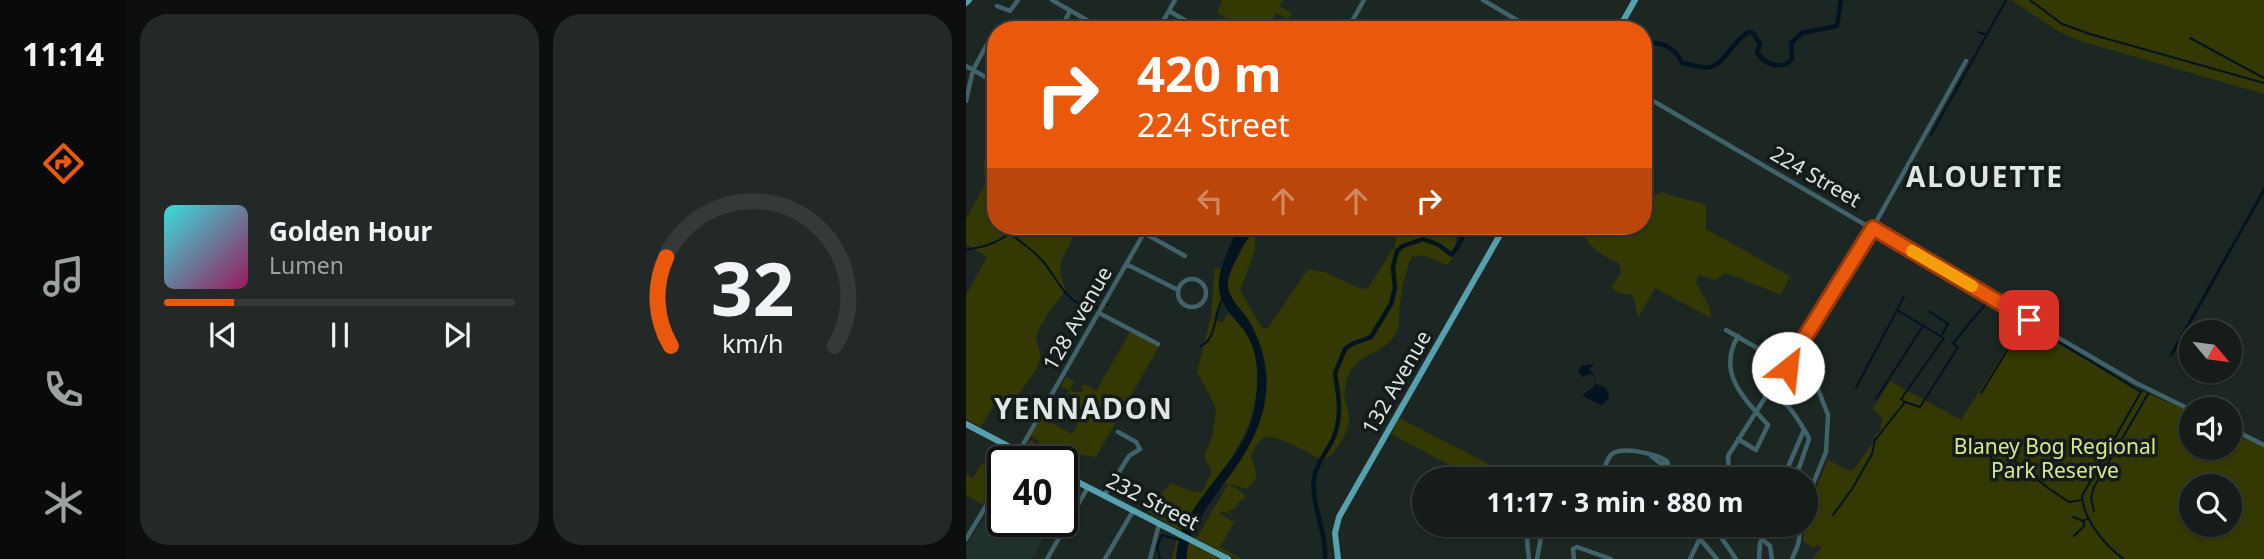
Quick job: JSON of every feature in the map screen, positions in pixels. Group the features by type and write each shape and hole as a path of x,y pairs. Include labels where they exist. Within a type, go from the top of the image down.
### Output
{"main road":[{"path":"1623,21 1634,0"},
{"name":"132 Avenue","path":"1338,559 1335,533 1339,517 1500,235"},
{"path":"966,424 1007,446"},
{"name":"232 Street","path":"1078,482 1228,559"}],"street":[{"path":"997,6 1010,12 1018,0"},
{"path":"1052,0 1088,21"},
{"path":"1163,21 1175,0"},
{"path":"1352,21 1364,0"},
{"path":"1483,0 1519,21"},
{"path":"1065,21 1070,11"},
{"path":"1169,11 1186,21"},
{"path":"966,101 973,70 987,44"},
{"path":"1788,366 1873,228 1966,61"},
{"path":"966,66 987,77"},
{"name":"224 Street","path":"1652,99 2136,383 2179,404"},
{"name":"128 Avenue","path":"1021,446 1143,235"},
{"path":"1148,235 1185,256"},
{"path":"1126,264 1178,290"},
{"path":"1194,279 1204,285 1206,296 1199,306 1190,307 1180,301 1178,290 1185,281 1194,279"},
{"path":"1099,313 1158,344"},
{"path":"1726,330 1788,366 1792,374 1818,389 1828,415 1826,452 1818,471"},
{"path":"1738,336 1730,352 1731,368 1740,392 1769,425 1756,450 1738,439"},
{"path":"1729,467 1728,458 1765,395 1770,393 1789,406 1804,430 1809,440 1799,468 1792,472 1788,467 1804,430"},
{"path":"1104,496 1129,456 1140,449 1136,442 1118,432"},
{"path":"2242,434 2264,444"},
{"path":"1606,467 1615,452 1625,450 1658,456 1668,464"},
{"path":"1047,559 1088,487"},
{"path":"966,539 987,504"},
{"path":"1105,559 1133,511"},
{"path":"1150,559 1159,524"},
{"path":"1528,537 1529,559"},
{"path":"1536,559 1541,537"},
{"path":"1720,537 1736,559"},
{"path":"1792,559 1799,537"},
{"path":"1692,558 1700,539 1717,559"},
{"path":"1759,559 1762,539"},
{"path":"1762,539 1770,546 1772,559"},
{"path":"1574,559 1573,549 1577,547 1611,559"}],"shaded area":[{"path":"984,518 987,520 987,537 1044,537 1031,559 969,559 966,557 966,546"}],"green space":[{"path":"1222,0 1283,0 1279,6 1292,13 1288,19 1276,13 1271,21 1231,21 1217,13"},
{"path":"2011,0 2264,0 2264,94 2080,41 2058,31"},
{"path":"987,154 987,181 984,171"},
{"path":"987,181 987,235 1074,235 1061,262 1060,270 1066,290 1049,312 1036,337 1041,358 1037,368 1015,400 999,396 981,427 966,419 966,295 987,257 966,244 966,219"},
{"path":"1663,192 1706,205 1706,229 1790,276 1781,295 1726,273 1715,280 1698,275 1696,283 1710,308 1711,318 1655,288 1638,318 1633,295 1618,293 1612,287 1621,273 1619,263 1595,249 1584,235 1652,235 1652,196"},
{"path":"1255,235 1255,251 1240,290 1262,328 1268,328 1308,269 1325,272 1361,289 1368,288 1395,246 1396,235 1455,235 1457,254 1447,265 1422,255 1412,257 1403,286 1397,331 1384,346 1354,366 1349,376 1345,399 1349,422 1341,442 1323,461 1285,441 1269,437 1262,439 1251,457 1256,479 1247,489 1230,484 1248,497 1243,495 1245,499 1239,501 1235,509 1228,511 1233,516 1222,511 1220,513 1233,522 1237,518 1220,547 1242,559 1194,538 1198,536 1228,484 1221,485 1254,434 1267,390 1267,374 1259,342 1227,288 1229,275 1246,241"},
{"path":"1215,267 1222,270 1218,283 1223,303 1214,320 1222,322 1229,313 1247,334 1256,362 1256,394 1242,439 1184,529 1180,530 1148,512 1171,483 1191,491 1202,492 1212,472 1204,456 1213,434 1216,408 1197,372 1211,316"},
{"name":"Blaney Bog Regional Park Reserve","path":"2023,323 2084,359 2085,357 2130,386 2179,407 2179,460 2242,460 2242,437 2264,447 2264,559 1813,559 1821,547 1818,545 1813,548 1803,541 1804,537 1818,537 1818,484 1828,460 1850,471 1855,468 1881,429 1882,418 1873,409 1890,381 1961,420"},
{"path":"1131,330 1160,345 1096,457 1078,455 1078,446 1034,446 1040,442 1031,436 1041,417 1072,434 1081,418 1074,414 1076,411 1073,409 1070,412 1063,408 1067,404 1074,404 1076,398 1061,386 1066,377 1074,381 1070,389 1074,392 1083,392 1080,388 1085,384 1096,391"},
{"path":"1399,418 1495,467 1453,467 1391,434"},
{"path":"1030,440 1034,442 1034,446 1026,446"},
{"path":"982,463 987,466 987,498 983,505 966,495 966,475 973,478"},
{"path":"1178,534 1181,539 1222,559 1172,559"}],"water":[{"path":"2264,187 2264,193 2193,320 2189,320"},
{"path":"1234,235 1250,235 1234,264 1228,288 1251,324 1260,344 1266,375 1264,407 1247,449 1198,522 1187,548 1187,559 1176,559 1187,520 1236,452 1246,434 1255,405 1257,372 1254,351 1220,294 1219,279"},
{"path":"2179,338 2173,355 2169,356"},
{"path":"1592,358 1593,365 1589,369 1594,374 1595,384 1605,387 1609,394 1602,405 1582,396 1594,386 1594,376 1590,374 1582,377 1578,371 1582,366 1592,364"}],"waterway":[{"path":"1652,44 1671,49 1682,63 1711,67 1721,61 1738,40 1749,32 1753,33 1760,44 1757,52 1760,56 1768,63 1783,65 1792,59 1791,43 1802,33 1837,26 1841,0"},
{"path":"1931,135 2006,0"},
{"path":"2030,0 2062,24 2090,34 2264,83"},
{"path":"1978,32 1987,35"},
{"path":"2190,38 2264,78"},
{"path":"966,250 994,242 1006,235"},
{"path":"1012,235 1041,259 1070,298 1086,307 1097,308"},
{"path":"1325,559 1314,478 1335,435 1339,418 1335,373 1345,349 1371,337 1391,304 1395,288 1393,267 1397,251 1423,239 1439,245 1452,255 1463,235"},
{"path":"1904,296 1897,310 1940,336"},
{"path":"1201,346 1213,332 1222,300"},
{"path":"1833,515 1872,454 1875,440 1905,402 1920,407 1958,347 1953,343 1989,300 2003,308"},
{"path":"1856,388 1897,310"},
{"path":"2007,310 2139,391"},
{"path":"1904,401 1901,399 1944,338 1941,336 1948,324 1929,311"},
{"path":"1981,393 2024,323"},
{"path":"1876,399 1923,326"},
{"path":"2124,559 2097,532 2086,514 2082,496 2142,390"},
{"path":"2094,511 2091,498 2094,487 2148,394"},
{"path":"1993,473 1990,445 1993,443 1999,447"},
{"path":"2092,444 2106,449"},
{"path":"2001,450 2069,502 2082,500"},
{"path":"2073,517 2083,521 2088,518"},
{"path":"2074,536 2084,526 2084,521"},
{"path":"1160,559 1157,547 1162,535 1180,540"}],"slow traffic":[{"path":"1912,251 1972,286"}],"district":[{"name":"ALOUETTE","path":"1985,176"},
{"name":"YENNADON","path":"1084,408"}],"route":[{"path":"1788,368 1873,228 2029,320"}]}
